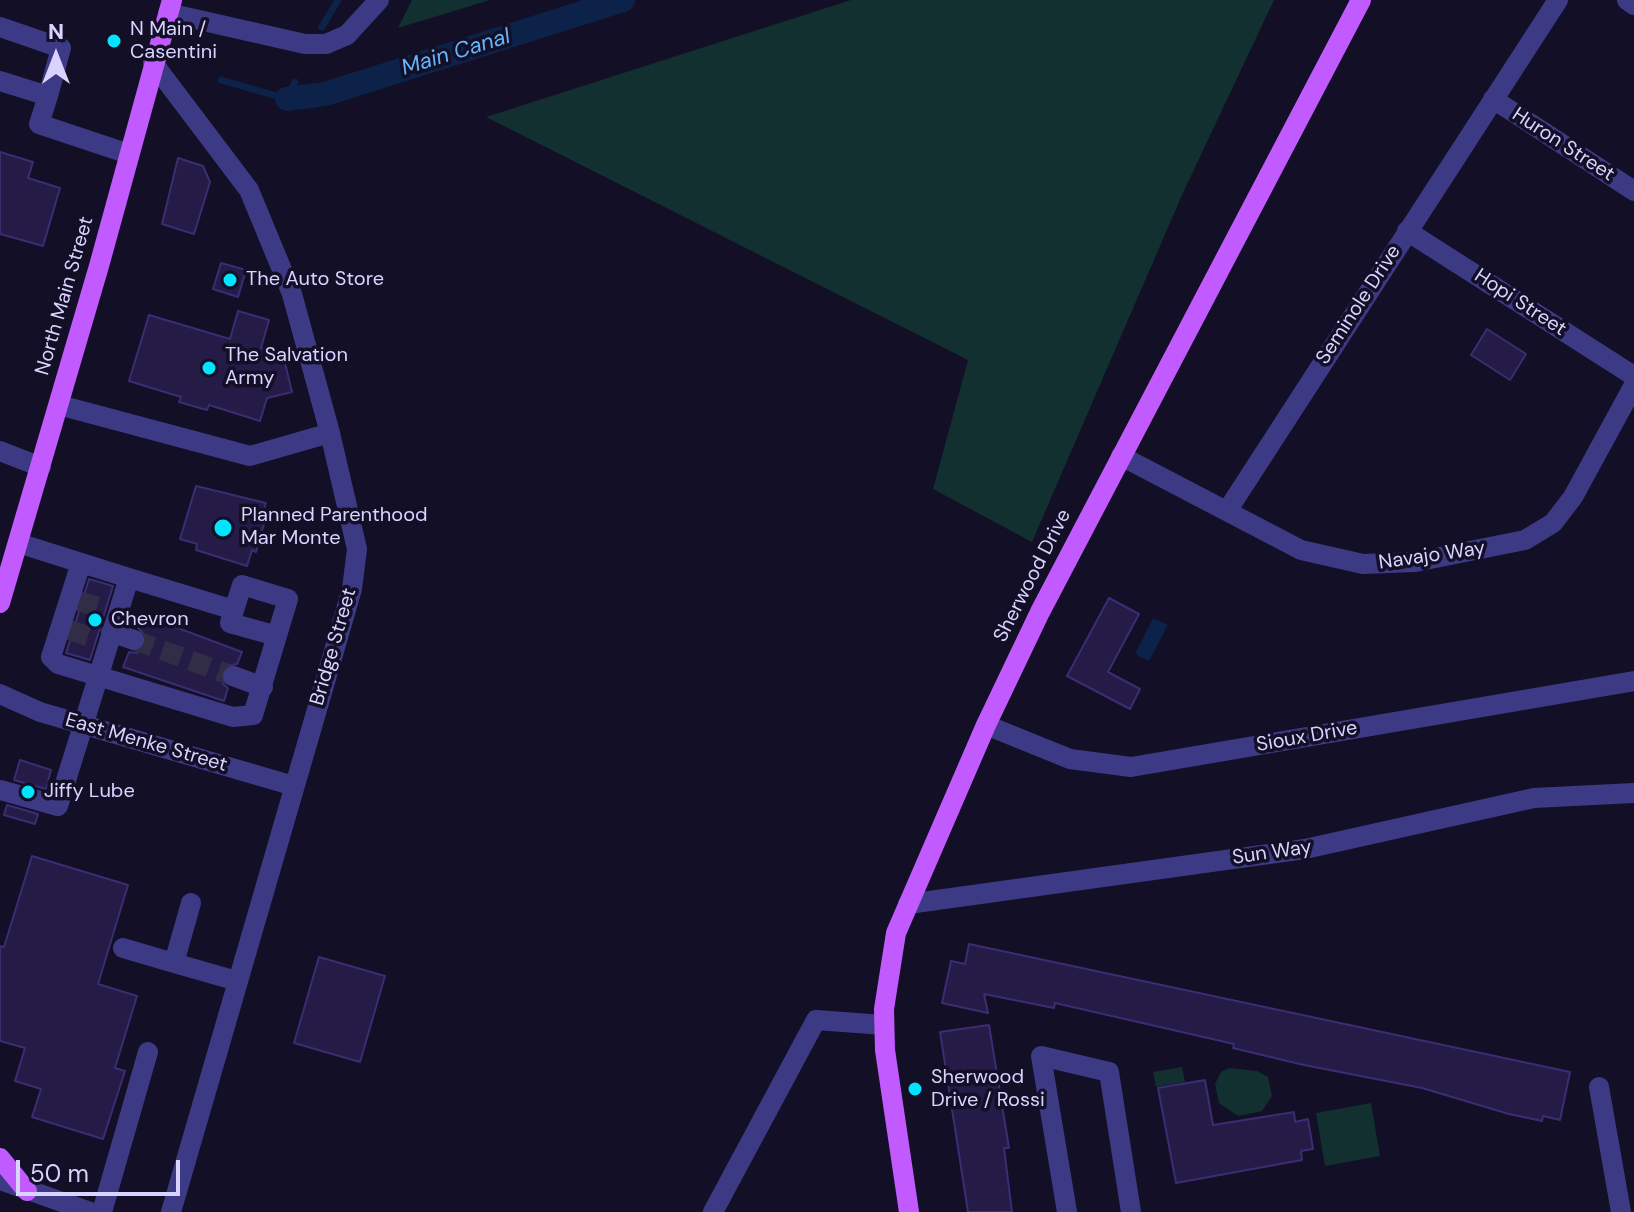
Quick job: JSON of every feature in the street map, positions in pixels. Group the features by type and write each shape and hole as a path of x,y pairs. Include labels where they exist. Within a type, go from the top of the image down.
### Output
{"main road":[{"name":"Sherwood Drive","path":"909,1212 894,1122 884,1025 889,968 908,904 986,725 1121,456 1361,0"},
{"name":"North Main Street","path":"0,603 59,405 170,6"},
{"path":"0,1158 27,1191"}],"street":[{"path":"170,6 305,44 326,44 347,35 379,0"},
{"name":"Seminole Drive","path":"1227,511 1558,0"},
{"path":"1627,0 1634,5"},
{"path":"0,27 61,48 39,124 129,154"},
{"name":"Bridge Street","path":"153,63 249,190 292,294 330,433 357,549 352,589 171,1212"},
{"path":"0,81 48,96"},
{"name":"Huron Street","path":"1493,99 1634,191"},
{"name":"Hopi Street","path":"1407,231 1634,376"},
{"name":"Navajo Way","path":"1121,456 1301,550 1363,564 1415,562 1525,540 1546,528 1564,512 1634,385"},
{"path":"59,405 250,456 330,433"},
{"path":"0,451 41,467"},
{"path":"18,543 234,610"},
{"path":"81,563 74,600 51,657 58,664 233,717 253,715 263,687 288,599 242,585 230,623 277,636"},
{"path":"0,790 58,806 98,676 108,627 129,578"},
{"path":"108,627 134,640"},
{"path":"233,676 263,687"},
{"name":"Sioux Drive","path":"986,725 1070,759 1131,767 1634,681"},
{"name":"East Menke Street","path":"0,694 40,712 294,786"},
{"name":"Sun Way","path":"908,904 1305,849 1534,798 1634,793"},
{"path":"174,963 191,903"},
{"path":"123,948 237,981"},
{"path":"713,1212 816,1020 884,1025"},
{"path":"102,1212 148,1052"},
{"path":"1067,1212 1041,1056 1109,1072 1131,1212"},
{"path":"1599,1087 1621,1212"},
{"path":"0,1180 90,1212"}],"green space":[{"path":"412,0 490,0 398,28"},
{"path":"851,0 1274,0 1182,195 1032,542 933,489 968,360 486,117"},
{"path":"1182,1067 1185,1082 1156,1087 1153,1072"},
{"path":"1229,1068 1257,1071 1268,1077 1272,1096 1262,1111 1238,1116 1219,1103 1215,1084 1221,1072"},
{"path":"1371,1103 1380,1156 1325,1166 1316,1113"}],"water":[{"path":"1153,618 1168,625 1149,661 1135,654"}],"building":[{"path":"0,152 33,162 28,178 60,188 43,246 0,234"},
{"path":"178,158 203,166 210,182 194,234 162,224"},
{"name":"The Auto Store","path":"221,263 246,270 238,297 213,289"},
{"name":"The Salvation Army","path":"238,311 269,320 261,348 283,355 292,392 267,398 260,421 209,405 207,410 179,402 181,397 129,381 149,315 230,339"},
{"path":"1487,329 1526,354 1510,380 1471,355"},
{"name":"Planned Parenthood Mar Monte","path":"196,486 266,503 262,516 266,517 256,552 252,550 247,566 196,550 197,544 180,539"},
{"path":"89,579 113,586 90,660 66,653"},
{"path":"1109,598 1139,614 1108,672 1140,689 1130,709 1067,676"},
{"path":"143,615 242,652 237,664 225,666 221,672 223,684 228,688 224,701 123,667 129,652 137,653 146,645 147,637 138,628"},
{"path":"20,760 51,770 46,789 14,780"},
{"path":"7,805 38,814 35,824 4,815"},
{"path":"32,856 128,885 98,984 137,996 115,1068 125,1071 103,1139 32,1117 41,1089 15,1081 25,1048 0,1041 0,946 4,947"},
{"path":"969,944 1570,1072 1560,1120 1543,1116 1542,1121 1509,1114 1422,1088 1304,1065 1233,1048 1234,1044 1055,1003 1054,1008 984,994 988,1013 942,1003 951,961 965,964"},
{"path":"319,957 385,976 360,1062 294,1043"},
{"path":"989,1025 1009,1148 1004,1148 1012,1212 968,1212 940,1032"},
{"path":"1205,1080 1213,1125 1294,1112 1295,1122 1308,1119 1313,1149 1301,1151 1302,1160 1176,1183 1158,1088"}],"waterway":[{"path":"322,27 338,0"},
{"name":"Main Canal","path":"287,99 325,94 623,0"},
{"path":"221,80 287,99 295,82"}],"tunnel":[{"path":"78,601 106,609"},
{"path":"69,630 97,639"},
{"path":"134,640 233,676"}],"place":[{"name":"N Main / Casentini","path":"114,41"},
{"name":"The Auto Store","path":"230,280"},
{"name":"The Salvation Army","path":"209,368"},
{"name":"Planned Parenthood Mar Monte","path":"223,528"},
{"name":"Chevron","path":"95,620"},
{"name":"Jiffy Lube","path":"28,792"},
{"name":"Sherwood Drive / Rossi","path":"915,1089"}]}
